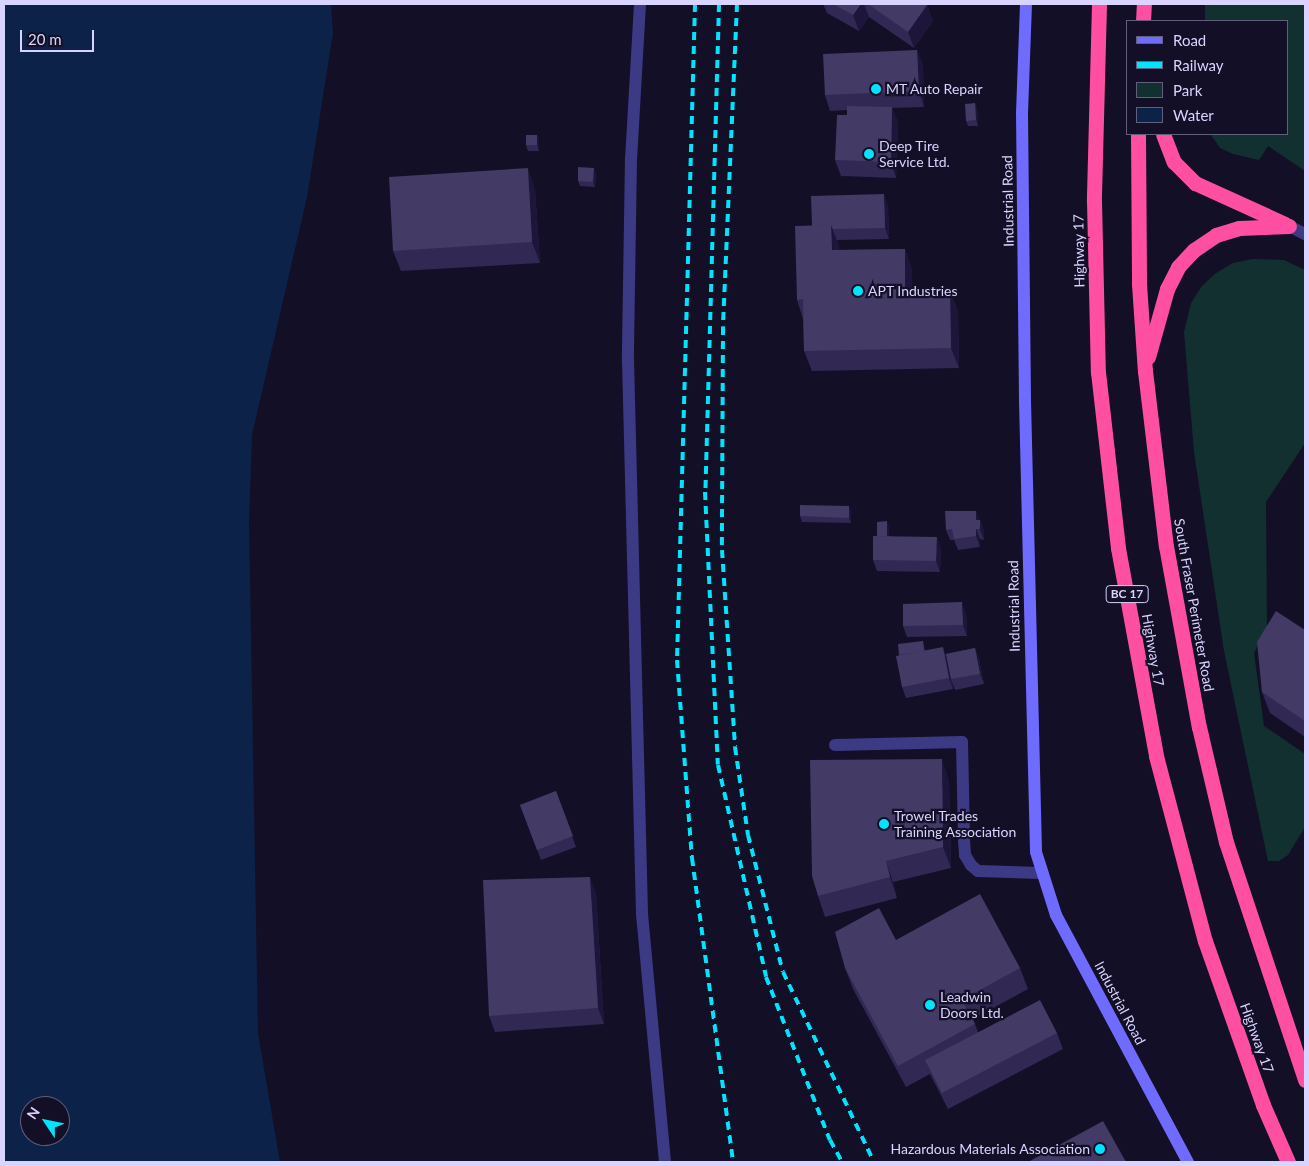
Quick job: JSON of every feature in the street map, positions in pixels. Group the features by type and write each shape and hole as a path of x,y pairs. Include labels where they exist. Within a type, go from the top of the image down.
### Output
{"highway":[{"name":"Highway 17","path":"1099,4 1094,201 1098,372 1118,548 1156,756 1205,941 1263,1105 1288,1162"},
{"path":"1138,135 1139,284 1145,370"},
{"path":"1163,135 1174,162 1195,183 1289,226"},
{"path":"1145,370 1167,289 1178,267 1194,250 1216,235 1239,228 1289,226"},
{"name":"South Fraser Perimeter Road","path":"1145,370 1166,546 1199,727 1226,842 1305,1080"}],"street":[{"path":"640,4 631,158 628,360 642,914 665,1162"},
{"name":"Industrial Road","path":"1026,8 1022,113 1025,401 1032,783 1036,852 1040,873 1066,936 1188,1162"},
{"path":"1289,226 1305,234"},
{"path":"835,745 962,742 965,855 971,865 978,871 1040,873"}],"green space":[{"path":"1205,4 1305,4 1305,171 1268,146 1259,160 1233,154 1220,148 1211,135 1289,135 1289,20 1205,20"},
{"path":"1253,259 1284,260 1305,270 1305,443 1266,502 1267,627 1254,653 1264,726 1305,754 1305,827 1288,855 1279,861 1268,861 1224,651 1194,452 1184,332 1191,303 1202,286 1216,273 1233,263"}],"water":[{"path":"4,4 331,4 333,33 307,197 252,435 249,522 258,1033 280,1162 4,1162"}],"building":[{"path":"833,4 861,4 853,15"},
{"path":"868,4 925,4 927,5 908,32"},
{"path":"917,50 919,91 825,95 823,54"},
{"path":"975,103 976,120 966,121 965,104"},
{"name":"Deep Tire Service Ltd.","path":"847,106 892,107 891,162 835,160 837,115 847,115"},
{"path":"526,135 537,135 537,145 526,145"},
{"path":"578,167 594,168 593,182 578,181"},
{"path":"528,168 532,242 393,251 389,177"},
{"path":"884,194 885,228 833,229 831,225 812,226 811,196"},
{"name":"APT Industries","path":"831,225 832,250 905,249 905,291 950,291 951,348 804,351 803,299 797,300 795,226"},
{"path":"800,505 849,506 849,518 800,516"},
{"path":"945,511 976,511 976,520 980,520 980,529 976,529 976,536 954,539 952,529 946,530"},
{"path":"887,521 887,536 877,536 877,522"},
{"path":"873,536 937,537 936,561 873,560"},
{"path":"962,602 963,625 903,626 903,604"},
{"path":"1276,611 1305,630 1305,721 1262,692 1257,642"},
{"path":"923,641 924,651 899,655 898,644"},
{"path":"943,647 949,678 902,687 896,656"},
{"path":"975,648 980,674 951,679 946,654"},
{"name":"Trowel Trades Training Association","path":"942,759 943,847 886,861 890,877 818,896 812,876 810,760"},
{"path":"556,791 573,836 537,850 520,805"},
{"path":"590,877 598,1008 489,1016 483,880"},
{"name":"Leadwin Doors Ltd.","path":"980,894 1020,968 962,1000 975,1024 898,1066 845,968 835,932 879,908 896,940"},
{"path":"1040,1000 1057,1033 942,1093 925,1060"},
{"path":"1103,1121 1126,1162 1028,1162"}],"railway":[{"path":"695,4 677,660 692,858 733,1162"},
{"path":"719,4 705,492 718,765 766,977 830,1140 842,1162"},
{"path":"737,4 723,327 722,550 735,747 748,835 783,972 874,1162"}],"place":[{"name":"MT Auto Repair","path":"876,89"},
{"name":"Deep Tire Service Ltd.","path":"869,154"},
{"name":"APT Industries","path":"858,291"},
{"name":"Trowel Trades Training Association","path":"884,824"},
{"name":"Leadwin Doors Ltd.","path":"930,1005"},
{"name":"Hazardous Materials Association","path":"1100,1149"}]}
